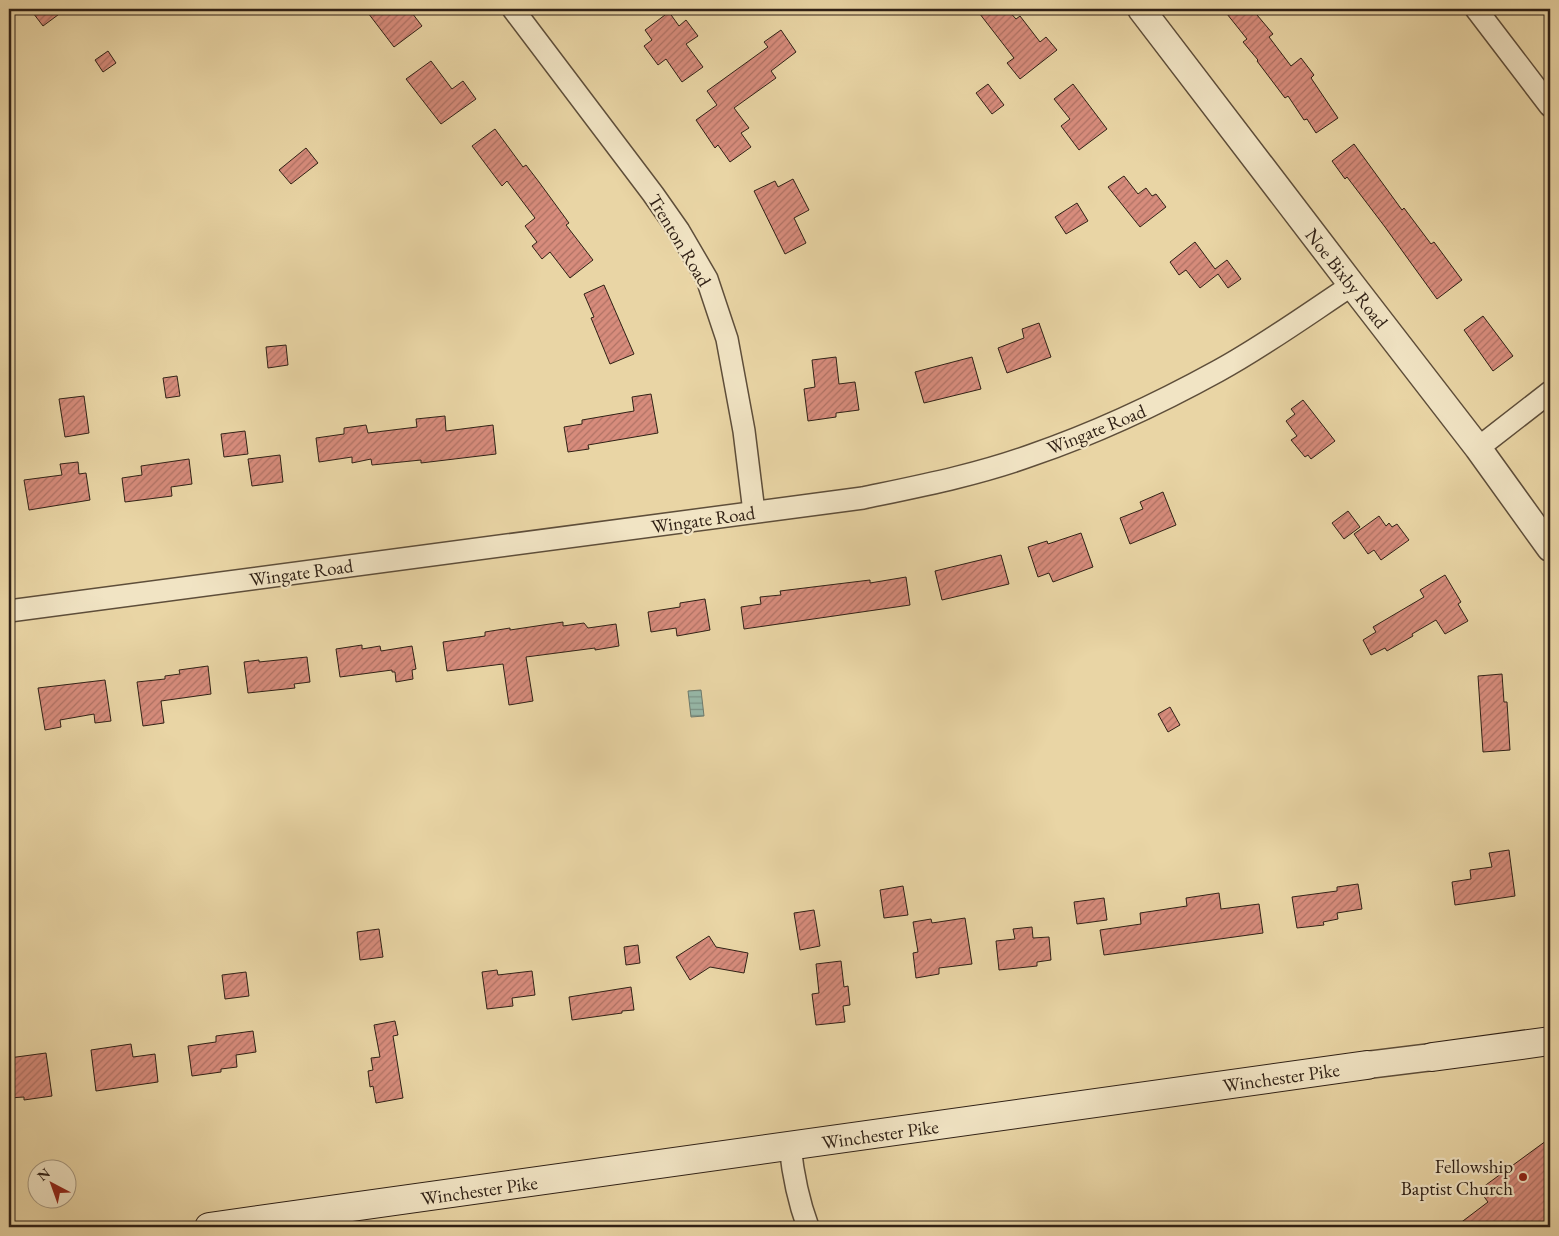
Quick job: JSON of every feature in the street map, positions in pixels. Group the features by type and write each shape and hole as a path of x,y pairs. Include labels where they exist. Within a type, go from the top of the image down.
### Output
{"main road":[{"name":"Winchester Pike","path":"1432,1057 1550,1041"},
{"name":"Winchester Pike","path":"217,1227 1367,1065"}],"street":[{"name":"Trenton Road","path":"513,9 653,194 679,231 707,279 727,340 744,431 754,512"},
{"name":"Noe Bixby Road","path":"1141,9 1478,448 1550,548"},
{"path":"1476,9 1550,106"},
{"name":"Wingate Road","path":"9,610 785,509 881,494 961,477 1053,448 1157,404 1220,370 1352,285"},
{"path":"1478,448 1550,392"},
{"name":"Winchester Pike","path":"1367,1065 1432,1057"},
{"path":"790,1146 799,1202 808,1227"}],"shaded area":[{"path":"701,690 704,716 691,717 688,691"}],"building":[{"path":"30,9 66,9 43,26"},
{"path":"365,9 409,9 422,26 394,47"},
{"path":"976,9 1007,9 1016,19 1020,16 1040,42 1046,37 1057,50 1020,79 1007,63 1014,58"},
{"path":"1223,9 1252,9 1273,34 1269,37 1291,66 1301,58 1314,75 1311,78 1338,118 1316,133 1307,119 1304,120 1288,96 1285,98 1257,61 1243,42 1247,39"},
{"path":"669,12 679,26 686,20 698,36 686,44 703,67 682,82 666,59 658,65 644,46 652,40 645,30"},
{"path":"781,30 796,52 771,71 776,78 734,108 749,128 741,133 751,147 730,162 718,145 715,148 696,120 717,105 707,91 768,47 764,42"},
{"path":"108,51 116,63 103,72 95,60"},
{"path":"431,61 452,89 463,81 476,99 441,124 406,79"},
{"path":"988,84 1004,105 992,114 976,93"},
{"path":"1073,84 1107,129 1079,150 1061,126 1070,119 1054,99"},
{"path":"495,129 523,167 526,165 539,182 569,223 566,225 593,260 570,278 550,252 542,259 532,246 537,242 525,226 535,218 507,181 502,186 472,146"},
{"path":"1354,144 1402,210 1404,208 1431,244 1434,242 1462,280 1437,299 1347,177 1345,179 1332,161"},
{"path":"306,148 318,163 291,184 279,170"},
{"path":"1124,176 1138,194 1146,188 1152,196 1156,194 1166,207 1140,227 1108,187"},
{"path":"793,179 809,210 794,218 806,243 785,254 754,191 775,181 778,187"},
{"path":"1077,203 1088,221 1066,234 1055,217"},
{"path":"1195,242 1215,269 1227,260 1241,279 1228,288 1218,274 1200,288 1186,270 1179,275 1170,262"},
{"path":"604,285 634,354 610,364 591,318 594,317 584,294"},
{"path":"1483,316 1513,356 1493,371 1464,330"},
{"path":"1039,323 1051,357 1007,373 998,348 1024,338 1022,329"},
{"path":"286,345 288,365 268,368 266,347"},
{"path":"836,357 839,384 855,382 859,410 836,413 836,417 808,421 804,389 815,387 812,360"},
{"path":"972,357 981,389 924,403 915,372"},
{"path":"177,376 180,396 166,398 163,378"},
{"path":"651,394 658,433 588,445 589,449 568,452 564,427 582,424 582,420 634,411 632,397"},
{"path":"84,396 89,433 65,437 59,399"},
{"path":"1303,400 1335,441 1311,459 1308,455 1305,457 1291,440 1297,436 1286,421 1295,414 1291,409"},
{"path":"445,416 446,431 493,425 496,454 421,463 421,460 372,465 371,459 352,463 352,457 319,462 316,438 344,434 344,428 366,425 368,433 417,427 416,419"},
{"path":"245,431 248,454 224,457 221,434"},
{"path":"280,455 283,482 252,486 248,459"},
{"path":"189,459 192,484 171,487 172,496 125,502 122,478 142,475 141,466"},
{"path":"78,462 79,474 86,473 90,500 29,510 24,480 62,475 60,464"},
{"path":"1163,492 1176,525 1130,544 1120,518 1143,509 1140,502"},
{"path":"1348,511 1360,527 1344,539 1332,523"},
{"path":"1379,516 1386,526 1389,523 1392,527 1397,524 1409,540 1381,560 1374,550 1368,554 1354,534"},
{"path":"1081,533 1093,567 1053,582 1049,573 1038,577 1028,547 1047,541 1048,544"},
{"path":"1001,555 1009,584 942,600 935,571"},
{"path":"1445,575 1461,602 1458,604 1468,621 1445,634 1436,620 1387,651 1385,648 1371,655 1363,640 1376,632 1373,627 1424,597 1420,590"},
{"path":"906,577 910,605 744,629 741,607 761,604 760,597 781,595 780,591 870,580 870,583"},
{"path":"705,599 710,630 677,636 676,628 651,632 648,612 680,607 680,603"},
{"path":"563,622 563,626 584,623 588,628 616,624 619,646 526,657 533,701 509,705 503,664 447,671 443,642 485,636 485,632"},
{"path":"362,645 362,649 380,646 381,651 412,646 416,669 412,670 413,679 396,682 395,672 392,672 392,670 340,677 336,649"},
{"path":"307,657 310,682 294,684 295,688 248,693 244,662"},
{"path":"208,666 211,694 161,701 164,723 143,726 137,682 165,679 165,676 180,674 179,670"},
{"path":"1502,674 1504,702 1507,702 1510,750 1483,752 1478,676"},
{"path":"105,680 111,721 95,723 94,714 60,720 61,727 45,730 38,688"},
{"path":"1170,707 1180,725 1168,732 1158,714"},
{"path":"1509,850 1515,896 1455,905 1452,882 1471,879 1470,870 1492,867 1489,853"},
{"path":"1358,884 1362,909 1337,913 1338,919 1323,922 1324,925 1297,928 1292,897 1337,891 1337,887"},
{"path":"903,886 908,915 884,918 880,890"},
{"path":"1219,893 1221,909 1259,904 1263,933 1104,955 1100,930 1141,924 1140,913 1187,906 1186,898"},
{"path":"1104,898 1107,920 1077,924 1074,902"},
{"path":"814,910 820,946 800,950 794,913"},
{"path":"965,918 972,964 939,968 939,974 916,978 913,953 918,952 913,922 931,919 932,923"},
{"path":"1032,927 1033,938 1049,937 1051,960 1037,962 1037,966 999,970 996,941 1015,939 1013,929"},
{"path":"379,929 383,957 360,960 357,932"},
{"path":"709,936 716,947 748,953 744,973 710,967 690,980 676,957"},
{"path":"638,945 640,963 626,965 624,947"},
{"path":"841,961 844,987 848,986 850,1005 843,1006 845,1022 816,1025 812,994 819,993 816,964"},
{"path":"497,970 498,975 532,971 535,995 512,998 513,1006 487,1009 482,972"},
{"path":"246,972 249,996 225,999 222,975"},
{"path":"631,987 634,1010 572,1020 569,997"},
{"path":"395,1021 398,1035 393,1036 403,1098 376,1103 373,1086 370,1087 368,1071 373,1070 371,1058 380,1057 374,1025"},
{"path":"253,1031 256,1052 236,1055 237,1067 221,1069 221,1072 192,1076 188,1046 216,1042 216,1036"},
{"path":"131,1044 133,1057 155,1054 158,1082 96,1091 91,1050"},
{"path":"46,1053 52,1096 24,1100 24,1097 9,1098 9,1058"},
{"name":"Fellowship Baptist Church","path":"1550,1138 1550,1227 1455,1227 1488,1202 1479,1190"}],"place":[{"name":"Fellowship Baptist Church","path":"1523,1177"}]}
